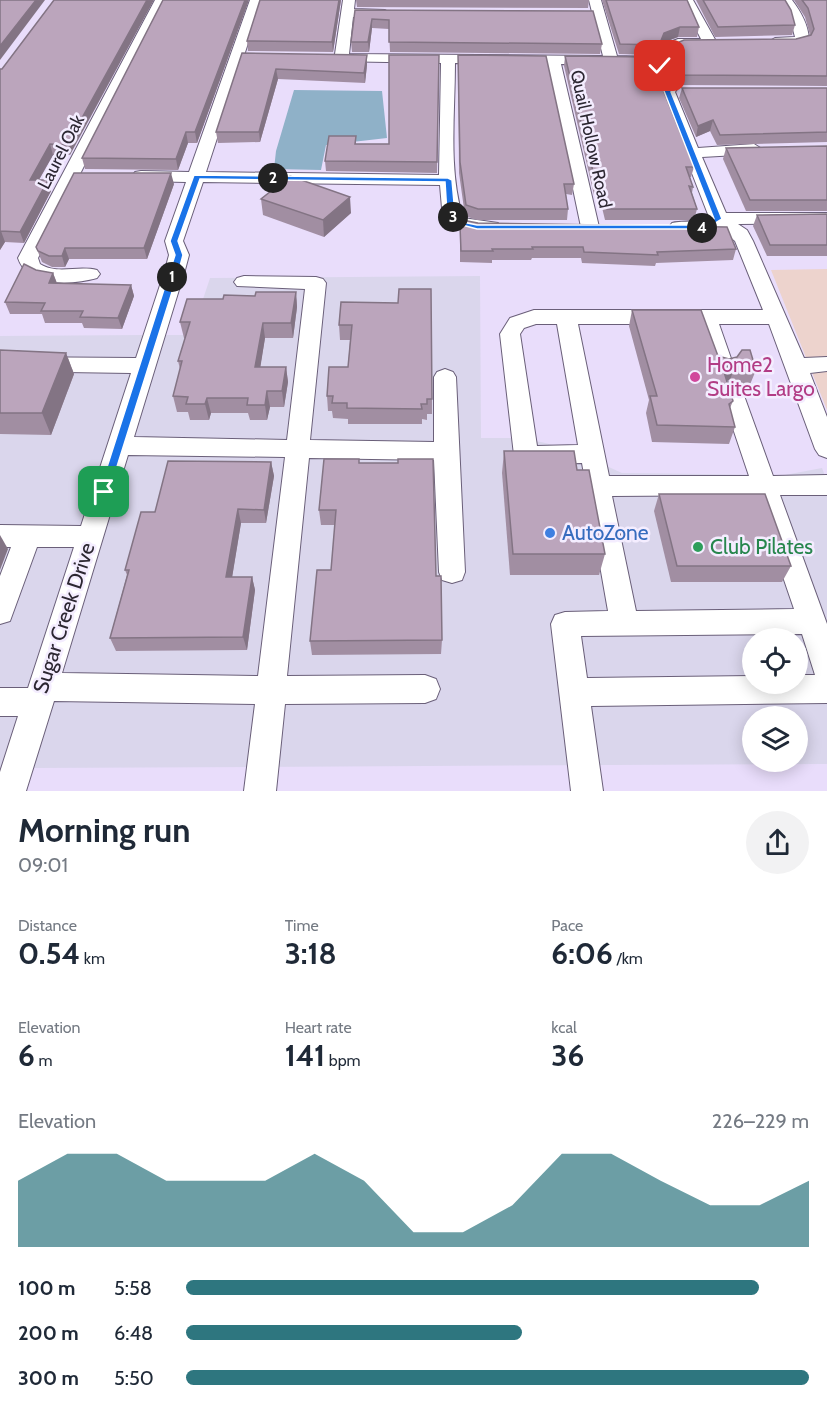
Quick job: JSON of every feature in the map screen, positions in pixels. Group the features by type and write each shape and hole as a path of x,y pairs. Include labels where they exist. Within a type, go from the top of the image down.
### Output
{"street":[{"name":"Laurel Oak","path":"90,274 53,277 40,274 31,267 28,258 161,0"},
{"name":"Sugar Creek Drive","path":"10,791 179,255 174,241 243,57 256,0"},
{"path":"595,0 593,14 611,59"},
{"path":"319,58 654,61 666,57 668,48 678,43 715,43 687,0"},
{"path":"763,43 793,42 802,39 802,30 788,3"},
{"path":"343,58 341,52 348,7 393,14"},
{"path":"448,58 448,180 451,214 455,222 477,227 511,227"},
{"name":"Quail Hollow Road","path":"553,59 590,227"},
{"path":"654,61 660,66 670,90 677,91 692,153 718,219 740,234 744,241 797,366 827,448"},
{"path":"692,153 769,149"},
{"path":"70,176 93,176"},
{"path":"128,176 448,180"},
{"path":"658,227 703,228 718,219 827,218"},
{"path":"568,227 613,227"},
{"path":"244,282 316,283 260,791"},
{"path":"592,454 526,455 510,334 517,323 534,317 777,317"},
{"path":"566,317 624,622"},
{"path":"706,317 827,669"},
{"path":"0,364 144,366"},
{"path":"797,366 827,364"},
{"path":"445,377 452,572"},
{"path":"118,446 446,450"},
{"path":"598,486 827,485"},
{"path":"0,536 90,537"},
{"path":"0,612 28,537"},
{"path":"587,791 565,624 812,621"},
{"path":"0,702 40,695 425,689"},
{"path":"574,692 827,689"}],"shaded area":[{"path":"827,269 827,410 771,270"},
{"path":"480,276 481,438 513,438 541,442 569,449 622,473 785,475 822,468 827,481 827,764 808,764 808,706 742,706 742,764 33,768 164,335 191,335 210,278"},
{"path":"143,335 2,768 0,768 0,336"}],"water":[{"path":"294,90 382,91 387,138 326,145 321,170 274,169 276,151"}],"building":[{"path":"0,0 36,0 0,46"},
{"path":"54,0 147,0 67,145 50,144 30,180 48,180 20,232 0,232 0,69"},
{"path":"163,0 245,0 195,132 186,132 176,159 82,158"},
{"path":"260,0 339,0 332,42 247,41"},
{"path":"606,0 687,0 699,27 680,27 664,33 660,43 655,45 620,44"},
{"path":"703,0 785,0 791,10 795,25 718,27"},
{"path":"802,0 827,0 827,76 680,75 669,54 676,51 679,42 684,40 796,39 811,35 814,29 808,8"},
{"path":"355,10 593,11 602,44 389,42 389,20 372,19 368,42 351,42"},
{"path":"242,53 367,55 364,73 276,69 259,132 216,132"},
{"path":"389,55 439,55 437,162 325,161 329,136 356,136 355,144 389,144"},
{"path":"458,55 546,56 574,184 564,184 568,209 478,209 466,205 460,162"},
{"path":"565,56 651,57 694,167 686,167 693,187 689,186 697,209 607,209 601,184 596,184"},
{"path":"682,88 827,88 827,132 720,135 713,120 698,126"},
{"path":"827,146 827,200 750,200 726,148"},
{"path":"74,173 171,173 144,248 65,248 62,256 49,256 38,251 36,247"},
{"path":"290,176 350,197 323,220 261,199"},
{"path":"827,214 827,245 770,245 757,215"},
{"path":"462,220 478,223 727,227 736,249 657,252 658,255 584,252 583,247 461,251 460,226 462,226"},
{"path":"24,264 36,270 53,273 49,283 131,285 118,318 80,317 83,311 41,311 45,303 5,302"},
{"path":"399,289 431,289 432,399 427,399 427,404 421,404 422,409 347,408 347,403 332,403 333,396 327,396 329,367 348,367 352,325 339,325 341,302 398,303"},
{"path":"256,292 296,292 291,323 263,323 255,367 286,367 282,391 267,391 265,405 247,405 248,398 207,398 205,404 186,404 188,397 173,396 182,361 178,361 190,322 180,322 187,299 223,299 224,295 255,296"},
{"name":"Home2 Suites Largo","path":"632,310 701,310 718,356 729,359 737,357 742,350 750,350 756,370 749,370 745,365 736,363 728,365 724,372 733,401 729,404 735,427 657,425 650,396 657,396"},
{"path":"0,350 66,353 42,413 0,413"},
{"name":"AutoZone","path":"504,451 574,451 577,470 589,470 605,554 513,554"},
{"path":"324,459 359,459 359,463 398,463 398,459 433,459 436,576 441,576 442,640 310,641 317,570 331,570 336,510 319,510"},
{"path":"168,461 271,462 264,510 238,509 226,577 252,577 243,637 110,638 129,570 125,570 141,512 155,512"},
{"path":"659,494 765,494 791,566 677,566"}],"place":[{"name":"Home2 Suites Largo","path":"695,377"},
{"name":"AutoZone","path":"550,533"},
{"name":"Club Pilates","path":"698,547"}],"route":[{"path":"104,492 175,270 179,255 174,241 197,177 448,180 451,214 455,222 465,225 477,227 703,228 712,225 718,219 667,91 670,90 660,66"}]}
